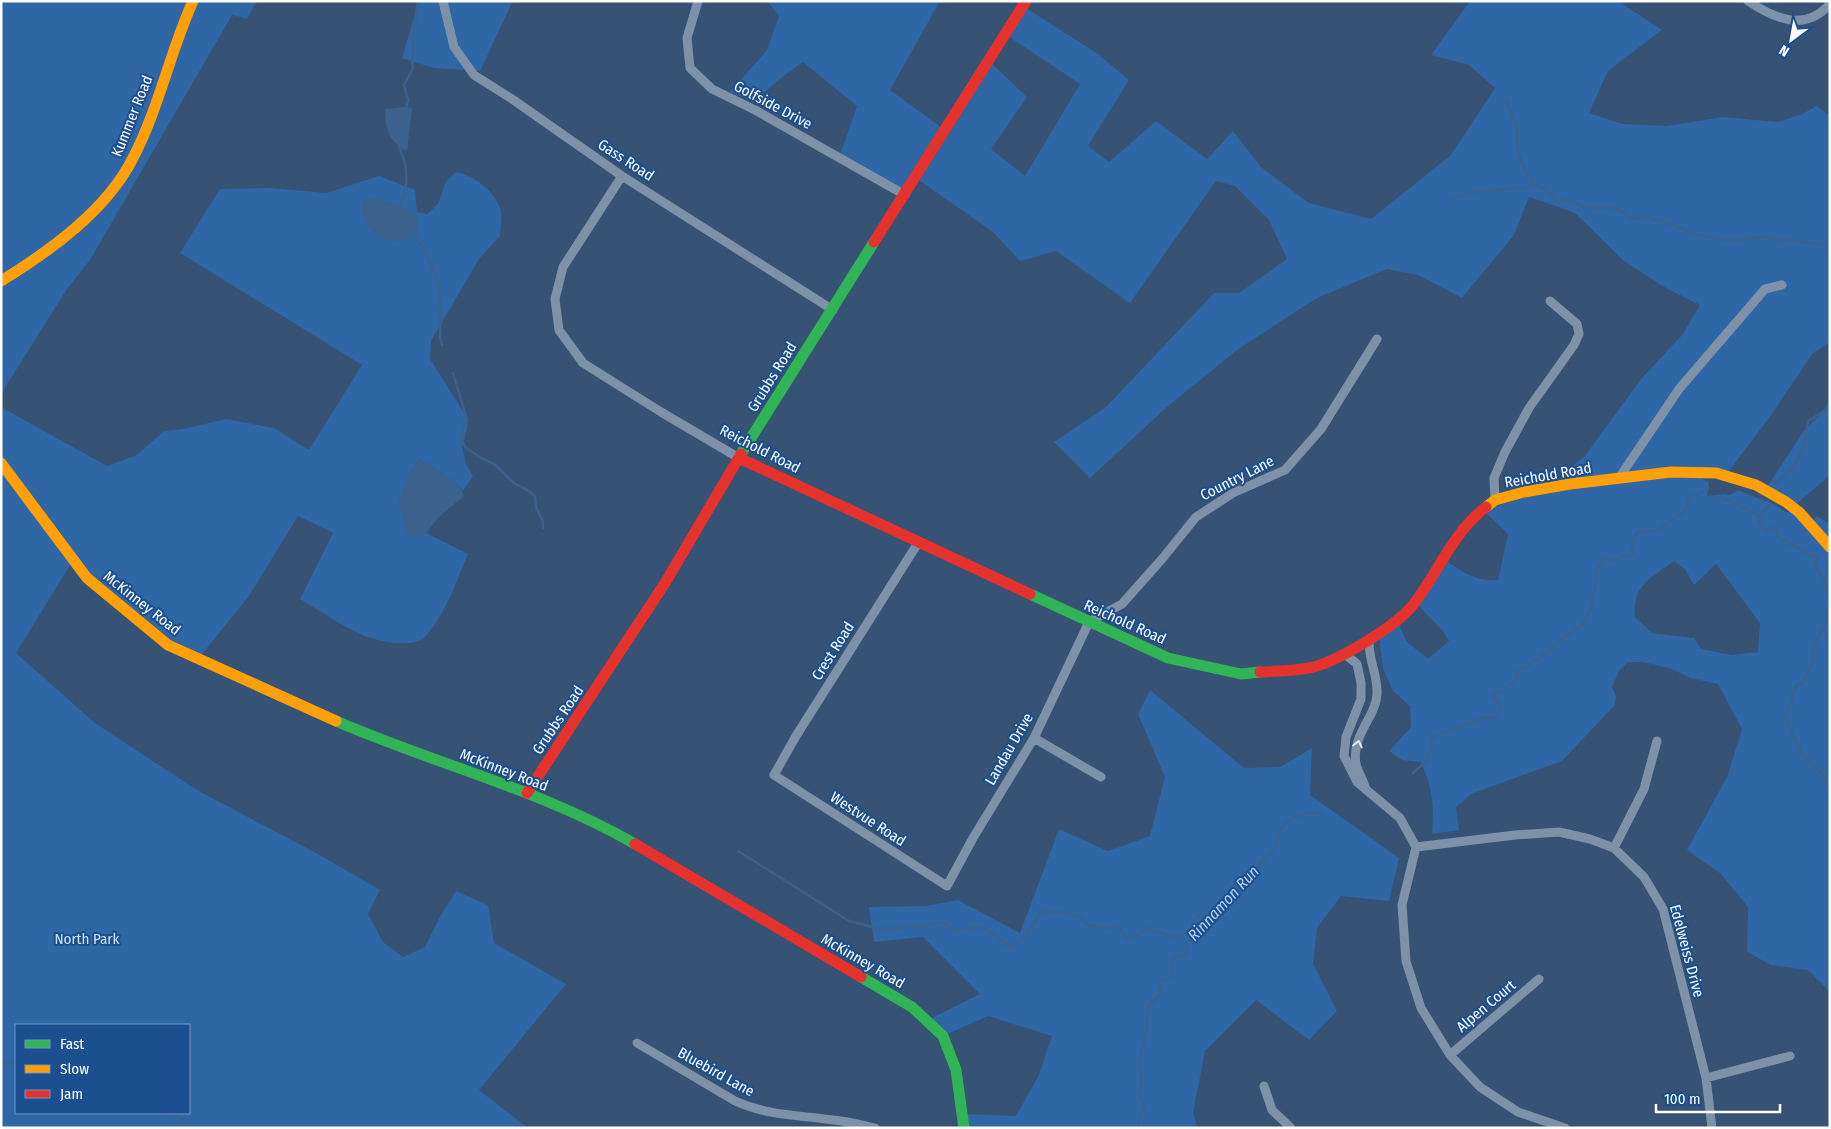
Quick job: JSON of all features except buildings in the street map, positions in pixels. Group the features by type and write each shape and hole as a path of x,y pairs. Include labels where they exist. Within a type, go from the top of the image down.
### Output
{"street":[{"name":"Kummer Road","path":"1,281 20,270 75,226 113,188 126,170 147,127 193,1"},
{"name":"Gass Road","path":"443,1 454,47 474,75 512,99 622,176 833,310"},
{"name":"Golfside Drive","path":"698,1 687,38 690,68 712,89 755,110 905,195"},
{"name":"Grubbs Road","path":"527,793 645,614 739,458 1026,1"},
{"path":"1748,1 1772,16 1791,20 1817,14 1830,4"},
{"name":"Reichold Road","path":"622,176 563,267 555,299 559,330 583,362 661,412 739,458 1168,658 1241,674 1311,668 1345,654 1384,630 1412,606 1462,531 1478,513 1495,500 1524,492 1671,472 1716,473 1756,486 1786,502 1799,512 1830,547"},
{"path":"1619,478 1679,389 1766,289 1782,285"},
{"path":"1495,500 1494,478 1505,452 1529,408 1574,345 1579,334 1577,324 1550,301"},
{"name":"Country Lane","path":"1089,622 1122,604 1196,517 1209,506 1285,470 1321,429 1377,339"},
{"name":"McKinney Road","path":"1,463 87,578 168,645 284,699 379,740 527,793 616,833 912,1007 943,1036 956,1070 964,1128"},
{"name":"Crest Road","path":"774,775 796,736 918,543"},
{"name":"Landau Drive","path":"947,886 972,838 1034,738 1089,622"},
{"path":"1366,790 1364,779 1356,766 1356,750 1362,729 1377,696 1376,678 1369,640"},
{"path":"1345,654 1357,664 1362,683 1361,699 1346,737 1344,756 1356,782 1400,818 1416,847 1402,905 1406,961 1421,1008 1450,1055 1480,1087 1518,1112 1565,1128"},
{"path":"1034,738 1101,777"},
{"path":"1614,848 1644,789 1657,741"},
{"name":"Westvue Road","path":"774,775 947,886"},
{"name":"Edelweiss Drive","path":"1416,847 1515,835 1560,832 1590,838 1614,848 1644,877 1664,909 1706,1078 1712,1128"},
{"name":"Alpen Court","path":"1450,1055 1539,979"},
{"name":"Bluebird Lane","path":"637,1043 748,1108 771,1114 834,1120 875,1128"},
{"path":"1706,1078 1790,1056"},
{"path":"1264,1086 1272,1110 1291,1128"}],"green space":[{"path":"1,1 257,1 247,19 232,15 90,260 67,289 1,394"},
{"path":"419,1 513,1 480,71 434,68 402,58"},
{"path":"767,1 940,1 890,90 945,130 989,61 1027,97 991,149 1025,176 1080,84 1005,34 1023,6 1098,54 1129,80 1088,146 1109,162 1156,121 1207,159 1233,131 1261,167 1309,203 1371,219 1451,155 1495,88 1469,65 1431,55 1470,1 1618,1 1662,30 1608,71 1589,113 1622,124 1667,126 1723,117 1778,122 1802,114 1817,106 1830,116 1830,342 1813,353 1769,418 1725,476 1702,479 1708,482 1707,496 1730,495 1738,490 1776,505 1787,513 1793,508 1765,490 1803,432 1830,405 1830,475 1793,507 1809,523 1817,516 1830,524 1830,992 1808,970 1771,965 1747,952 1748,907 1721,874 1687,850 1727,777 1742,729 1718,684 1691,678 1669,668 1643,662 1628,662 1619,671 1612,687 1616,696 1615,705 1562,761 1471,794 1456,807 1459,830 1432,834 1432,797 1421,762 1402,760 1389,751 1411,727 1410,706 1393,691 1383,669 1379,634 1397,619 1406,641 1428,659 1449,641 1442,630 1415,602 1443,558 1475,577 1498,580 1508,534 1483,510 1570,484 1568,469 1584,457 1642,378 1683,334 1700,305 1664,287 1624,261 1575,213 1529,197 1514,235 1462,298 1418,275 1387,269 1317,298 1237,350 1167,407 1090,478 1054,442 1106,407 1214,293 1239,293 1287,259 1269,220 1235,186 1216,181 1130,303 1056,251 1020,261 993,232 916,178 905,195 839,158 857,106 803,62 755,101 730,92 767,50 779,16","holes":["1674,561 1685,569 1694,585 1716,564 1760,623 1758,652 1731,655 1701,649 1694,638 1652,633 1635,617 1637,597 1645,583"]},
{"name":"North Park","path":"456,172 476,180 488,189 497,201 501,211 501,218 500,236 479,259 431,341 430,359 466,416 468,426 462,447 466,464 473,476 463,491 458,485 419,459 408,476 404,523 407,536 421,536 426,533 468,554 445,607 426,636 412,643 394,643 367,637 337,622 300,599 333,533 298,516 249,596 198,659 168,645 72,562 16,653 95,723 197,790 318,854 380,890 368,914 383,942 403,957 425,947 456,891 488,905 494,943 566,984 479,1090 528,1128 1,1128 1,407 107,466 137,455 164,431 183,429 226,419 274,428 309,450 362,365 180,253 220,189 271,188 326,193 379,176 415,190 417,212 427,214 438,204 446,181"},
{"path":"1150,690 1244,768 1280,767 1312,748 1310,795 1399,858 1389,901 1341,896 1317,928 1313,964 1337,1011 1309,1040 1256,1000 1205,1051 1193,1113 1198,1128 964,1128 962,1114 1016,1116 1039,1075 1052,1036 988,1016 943,1036 926,1021 980,994 923,937 874,942 869,907 925,906 958,900 1020,933 1059,829 1108,851 1150,836 1165,777 1138,714"}],"shaded area":[{"path":"412,108 407,151 396,144 389,134 385,109"},
{"path":"367,198 375,198 417,213 418,226 412,235 403,240 392,241 381,237 370,229 364,218 362,203"},
{"path":"419,459 452,480 458,485 464,496 439,517 426,533 421,536 407,536 399,499 408,476"}],"waterway":[{"path":"406,109 408,100 404,85 413,68 413,37 418,1"},
{"path":"1506,100 1517,128 1518,152 1527,175 1535,185 1547,190 1558,202 1568,200 1594,208 1613,207 1634,219 1647,217 1680,227 1691,233 1728,241 1760,237 1830,245"},
{"path":"399,145 404,160 406,178 404,196 399,206 400,209"},
{"path":"1450,199 1478,191 1522,188 1535,185"},
{"path":"411,232 423,247 437,279 441,304 440,338 442,345"},
{"path":"453,373 467,419 461,438 465,447 494,464 515,484 535,496 536,507 543,522 543,528"},
{"path":"1775,483 1791,470 1800,457 1808,421 1824,411 1830,402"},
{"path":"1413,773 1427,758 1431,749 1432,737 1486,717 1496,718 1501,708 1493,696 1516,681 1518,672 1581,626 1590,611 1596,583 1596,571 1604,559 1616,560 1633,553 1633,542 1637,532 1658,530 1686,510 1688,499 1702,492"},
{"path":"1723,498 1760,516"},
{"path":"1768,506 1760,516 1759,522 1765,529 1776,529 1777,537 1817,558 1815,566 1830,594"},
{"path":"1830,604 1826,624 1813,647 1813,662 1803,683 1797,684 1785,717 1802,755 1826,779 1830,790"},
{"name":"Rinnamon Run","path":"1139,1128 1138,1121 1144,1109 1140,1093 1142,1080 1139,1062 1146,1034 1148,1006 1159,995 1160,983 1170,976 1174,970 1170,962 1187,952 1187,943 1201,931 1209,917 1216,915 1238,886 1252,877 1262,861 1273,852 1280,830 1290,819 1307,813 1323,814"},
{"path":"738,851 849,921 880,929 898,929 912,926 923,927 930,924 943,923 954,930 968,929 976,926 986,929 1010,947 1024,938 1039,915 1048,911 1078,916 1089,925 1105,928 1117,926 1128,939 1136,937 1147,928 1174,936 1185,934 1192,927 1198,916 1209,917"},
{"path":"1,1061 15,1064"},
{"path":"170,1114 179,1116 190,1128"}],"traffic: fast":[{"path":"741,454 874,242"},
{"path":"1030,594 1168,658 1241,674 1260,672"},
{"path":"336,721 563,808 635,844"},
{"path":"861,977 912,1007 943,1036 956,1070 964,1128"}],"traffic: slow":[{"path":"1,281 39,256 76,228 93,212 122,177 150,120 193,1"},
{"path":"1,463 87,578 168,645 336,721"},
{"path":"1486,507 1495,500 1524,492 1570,484 1671,472 1716,473 1756,485 1786,502 1799,512 1830,547"}],"traffic: jam":[{"path":"874,242 1026,1"},
{"path":"527,793 665,583 741,454"},
{"path":"739,458 1030,594"},
{"path":"1260,672 1297,670 1321,665 1380,633 1405,614 1413,605 1455,541 1474,517 1486,507"},
{"path":"635,844 861,977"}]}
